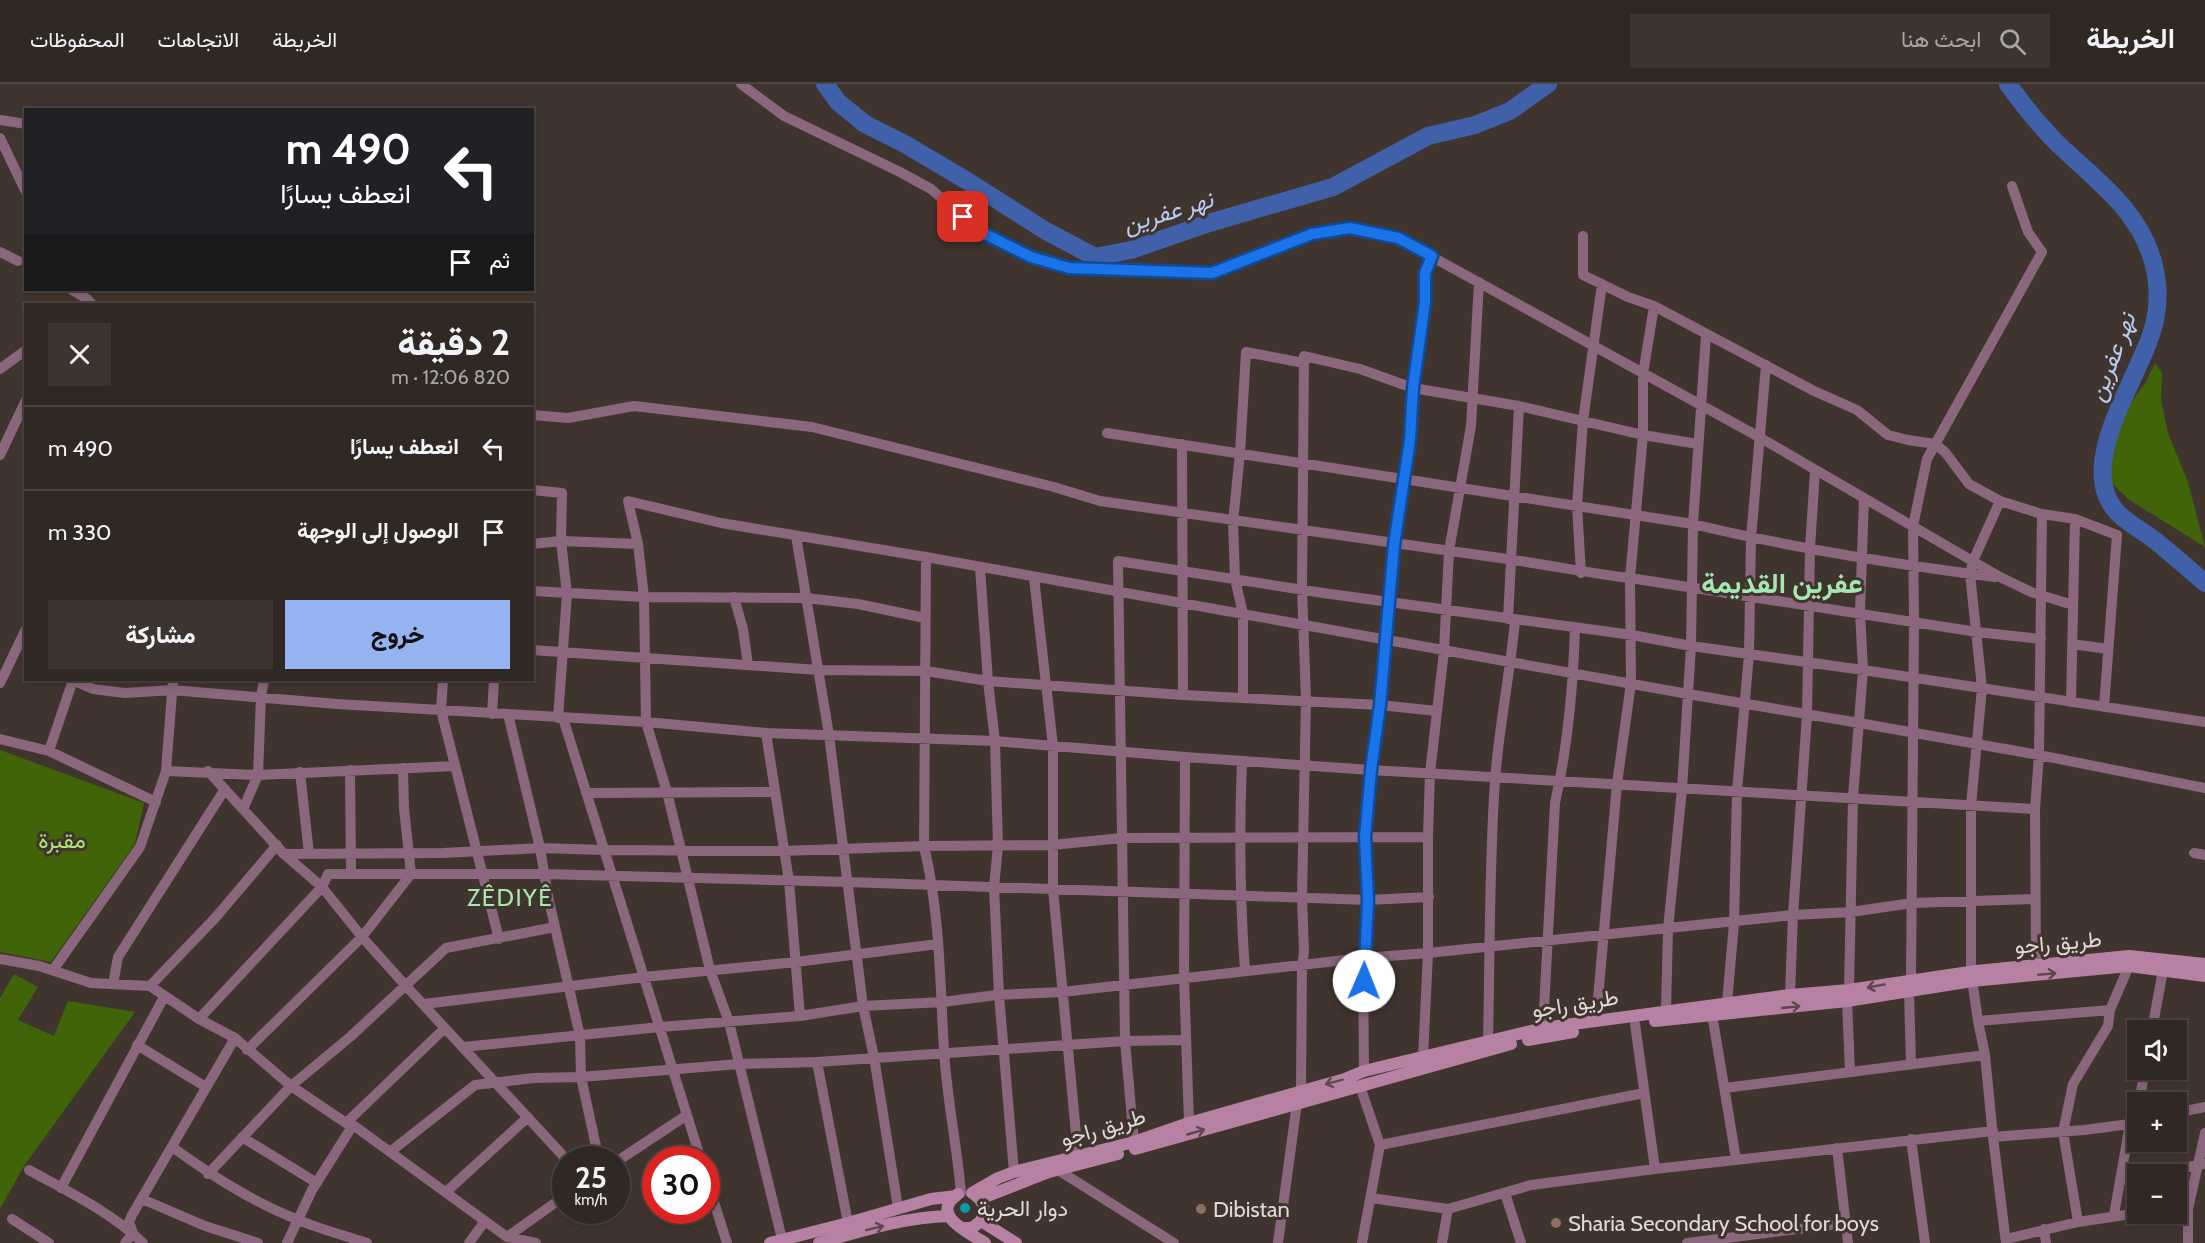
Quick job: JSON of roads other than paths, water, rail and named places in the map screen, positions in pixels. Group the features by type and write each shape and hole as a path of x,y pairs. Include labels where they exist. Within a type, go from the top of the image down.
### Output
{"main road":[{"name":"طريق راجو","path":"1972,976 2129,961 2163,970 2205,976"},
{"name":"طريق راجو","path":"776,1241 848,1223 931,1198 967,1195 1532,1038 1848,996 2036,964 2129,961 2205,964"},
{"name":"طريق راجو","path":"967,1195 1014,1172 1134,1142 1189,1123 1345,1079 1364,1071 1543,1028 1790,995 1848,996"},
{"path":"961,1228 972,1228 981,1221 984,1208 967,1195 949,1205 949,1216 954,1224 977,1241"},
{"path":"819,1243 890,1224 949,1216"},
{"path":"981,1221 1016,1243"}],"street":[{"path":"741,84 784,116 931,189 979,231 1031,257 1069,268 1212,273 1312,234 1350,228 1398,238 1759,437 2000,578 2073,605"},
{"path":"0,120 24,124"},
{"path":"1,144 24,188"},
{"path":"1911,1064 1914,622 1912,526 1927,459 2042,252 2028,232 2012,186"},
{"path":"1583,236 1582,275 1654,306 1814,391 1857,410 1888,435 1935,444 1945,452 1969,484 2000,501 2043,514 2075,519 2117,535 2104,707"},
{"path":"0,252 18,261"},
{"path":"1364,1071 1363,958 1368,900 1365,837 1380,705 1384,638 1394,545 1410,440 1413,388 1425,302 1425,273 1432,256"},
{"path":"1423,1058 1428,953 1430,773 1444,651 1449,551 1471,426 1479,282"},
{"path":"1581,573 1577,506 1583,421 1602,284"},
{"path":"74,291 91,303"},
{"path":"1596,1021 1617,784 1630,683 1632,635 1630,578 1642,435 1643,374 1654,306"},
{"path":"1666,1011 1668,929 1682,789 1691,646 1693,524 1706,335"},
{"path":"0,369 24,351"},
{"path":"1243,697 1243,614 1236,579 1233,522 1246,352 1304,363"},
{"path":"1301,1091 1306,700 1302,589 1304,356 1360,369 1413,388 1520,406 1642,435 1698,444"},
{"path":"1727,1003 1734,923 1737,790 1749,654 1751,538 1766,365"},
{"path":"0,454 24,404"},
{"path":"534,415 568,418 634,406 812,427 1054,487 1101,501 1233,522 1511,560 1581,573 1808,604 1977,632 2041,639"},
{"path":"1488,1041 1495,778 1511,662 1511,560 1520,406"},
{"path":"1107,433 1693,524 1751,538 2000,578"},
{"path":"1182,444 1183,695"},
{"path":"1790,995 1793,915 1808,715 1810,663 1808,604 1815,471"},
{"path":"534,490 562,493 561,541 567,594 562,652 561,718 587,793 697,1146"},
{"path":"1850,1071 1848,996 1853,797 1863,670 1860,612 1864,498"},
{"path":"776,1241 740,1064 729,1022 710,970 667,792 646,722 644,597 638,544 628,501 721,523 926,557 1303,626 1384,638 1444,651 2039,755 2205,788"},
{"path":"2000,501 1973,561 1970,574 1982,688 1971,805 1972,976 1985,1055 2006,1241 2044,1229 2127,1214"},
{"path":"2036,964 2035,808 2039,755 2043,514"},
{"path":"2071,702 2075,519"},
{"path":"796,536 829,735 863,1006 874,1057 898,1208"},
{"path":"534,544 561,541 638,544"},
{"path":"926,557 924,846 933,885 943,1002 944,1053 967,1195"},
{"path":"1134,1142 1125,1041 1118,561 1389,603 1632,635 1691,646 2205,722"},
{"path":"980,568 995,741 998,846 994,887 1002,1050 1014,1172"},
{"path":"1035,578 1053,746 1053,889 1078,1155"},
{"path":"534,591 644,597 806,598 858,604 925,618"},
{"path":"734,597 743,629 748,665"},
{"path":"1543,1028 1555,803 1574,673 1575,629"},
{"path":"0,683 24,633"},
{"path":"2072,644 2108,649"},
{"path":"534,650 818,670 926,671 988,681 1183,695 1306,700 1436,711"},
{"path":"49,751 73,681"},
{"path":"75,681 93,689 125,693 173,685 337,704 646,722 766,733 995,741 1185,758 1495,778 2035,808"},
{"path":"243,809 258,775 261,696 264,681"},
{"path":"443,681 441,710 498,939"},
{"path":"492,714 494,681"},
{"path":"53,970 140,847 166,771 173,685"},
{"path":"508,714 540,848 580,1036 581,1077 596,1146"},
{"path":"766,733 773,792 789,881 800,1016"},
{"path":"0,739 49,751 156,802"},
{"path":"1185,758 1184,977 1189,1123"},
{"path":"1242,761 1239,839 1245,971"},
{"path":"166,771 208,771 258,775 455,766"},
{"path":"246,1050 362,937 411,874 403,768"},
{"path":"350,770 351,873"},
{"path":"208,771 281,849 322,887 362,937 554,1146"},
{"path":"300,772 309,854"},
{"path":"113,984 118,957 225,789"},
{"path":"587,793 773,792"},
{"path":"281,849 309,854 540,848 783,851 1052,844 1122,838 1428,837"},
{"path":"150,986 281,849"},
{"path":"199,1019 322,887 328,874 544,874 1368,900 1429,897"},
{"path":"463,1047 660,1027 800,1016 863,1006 1062,992 1363,958 1734,923 1793,915 1851,912 1912,903 2034,899"},
{"path":"208,1174 291,1086 350,1037 446,948 555,927"},
{"path":"424,1005 644,977 796,963 938,944"},
{"path":"0,958 53,970 91,983 150,986 199,1019 235,1038 246,1050 291,1086 350,1124 507,1237 536,1243"},
{"path":"2078,1222 2063,1132 2073,1084 2108,1026 2110,1010 2129,961"},
{"path":"2154,1020 2163,970"},
{"path":"62,1188 164,997"},
{"path":"1978,1022 2110,1010"},
{"path":"1712,1014 1736,1159"},
{"path":"1635,1024 1655,1168"},
{"path":"287,1243 316,1183 350,1124 445,1028"},
{"path":"133,1233 129,1222 235,1038"},
{"path":"390,1152 475,1085 534,1078 581,1077 740,1064 816,1062 1125,1041 1186,1040"},
{"path":"137,1045 206,1087"},
{"path":"1725,1088 1985,1055"},
{"path":"816,1062 848,1223"},
{"path":"1360,1086 1380,1145 1362,1243"},
{"path":"1380,1145 1644,1093"},
{"path":"1278,1243 1297,1103"},
{"path":"2187,1111 2205,1107"},
{"path":"630,1153 687,1114"},
{"path":"446,1192 528,1117"},
{"path":"1371,1198 1448,1209 1531,1185 1655,1168 1911,1139 2063,1132 2127,1121"},
{"path":"2188,1243 2188,1209 2201,1165 2205,1133"},
{"path":"242,1137 316,1183"},
{"path":"1911,1139 1925,1243"},
{"path":"172,1147 208,1174 252,1198 297,1220 367,1243"},
{"path":"1837,1148 1848,1243"},
{"path":"2114,1215 2127,1152"},
{"path":"29,1170 133,1233 143,1243"},
{"path":"1058,1170 1174,1243"},
{"path":"2120,1181 2127,1179"},
{"path":"1505,1193 1521,1243"},
{"path":"142,1199 205,1226 258,1243"},
{"path":"507,1237 552,1205"},
{"path":"1442,1243 1448,1209"},
{"path":"12,1220 49,1243"},
{"path":"469,1243 484,1221"},
{"path":"720,1221 727,1243"},
{"path":"1687,1243 1846,1223"},
{"path":"2044,1229 2046,1243"},
{"path":"125,1243 133,1233"}],"waterway":[{"name":"نهر عفرين","path":"825,84 838,102 865,124 903,143 1046,231 1095,257 1131,250 1209,223 1333,187 1428,136 1475,125 1510,111 1548,84"},
{"name":"نهر عفرين","path":"2008,84 2050,136 2114,196 2137,226 2146,243 2156,276 2155,320 2149,341 2115,417 2107,443 2103,469 2105,492 2121,516 2157,542 2205,583"}],"place":[{"name":"دوار الحرية","path":"965,1208"},
{"name":"Dibistan","path":"1201,1209"},
{"name":"Sharia Secondary School for boys","path":"1556,1223"}],"district":[{"name":"عفرين القديمة","path":"1782,583"},
{"name":"ZÊDIYÊ","path":"510,898"}],"park label":[{"name":"مقبرة","path":"62,840"}]}
